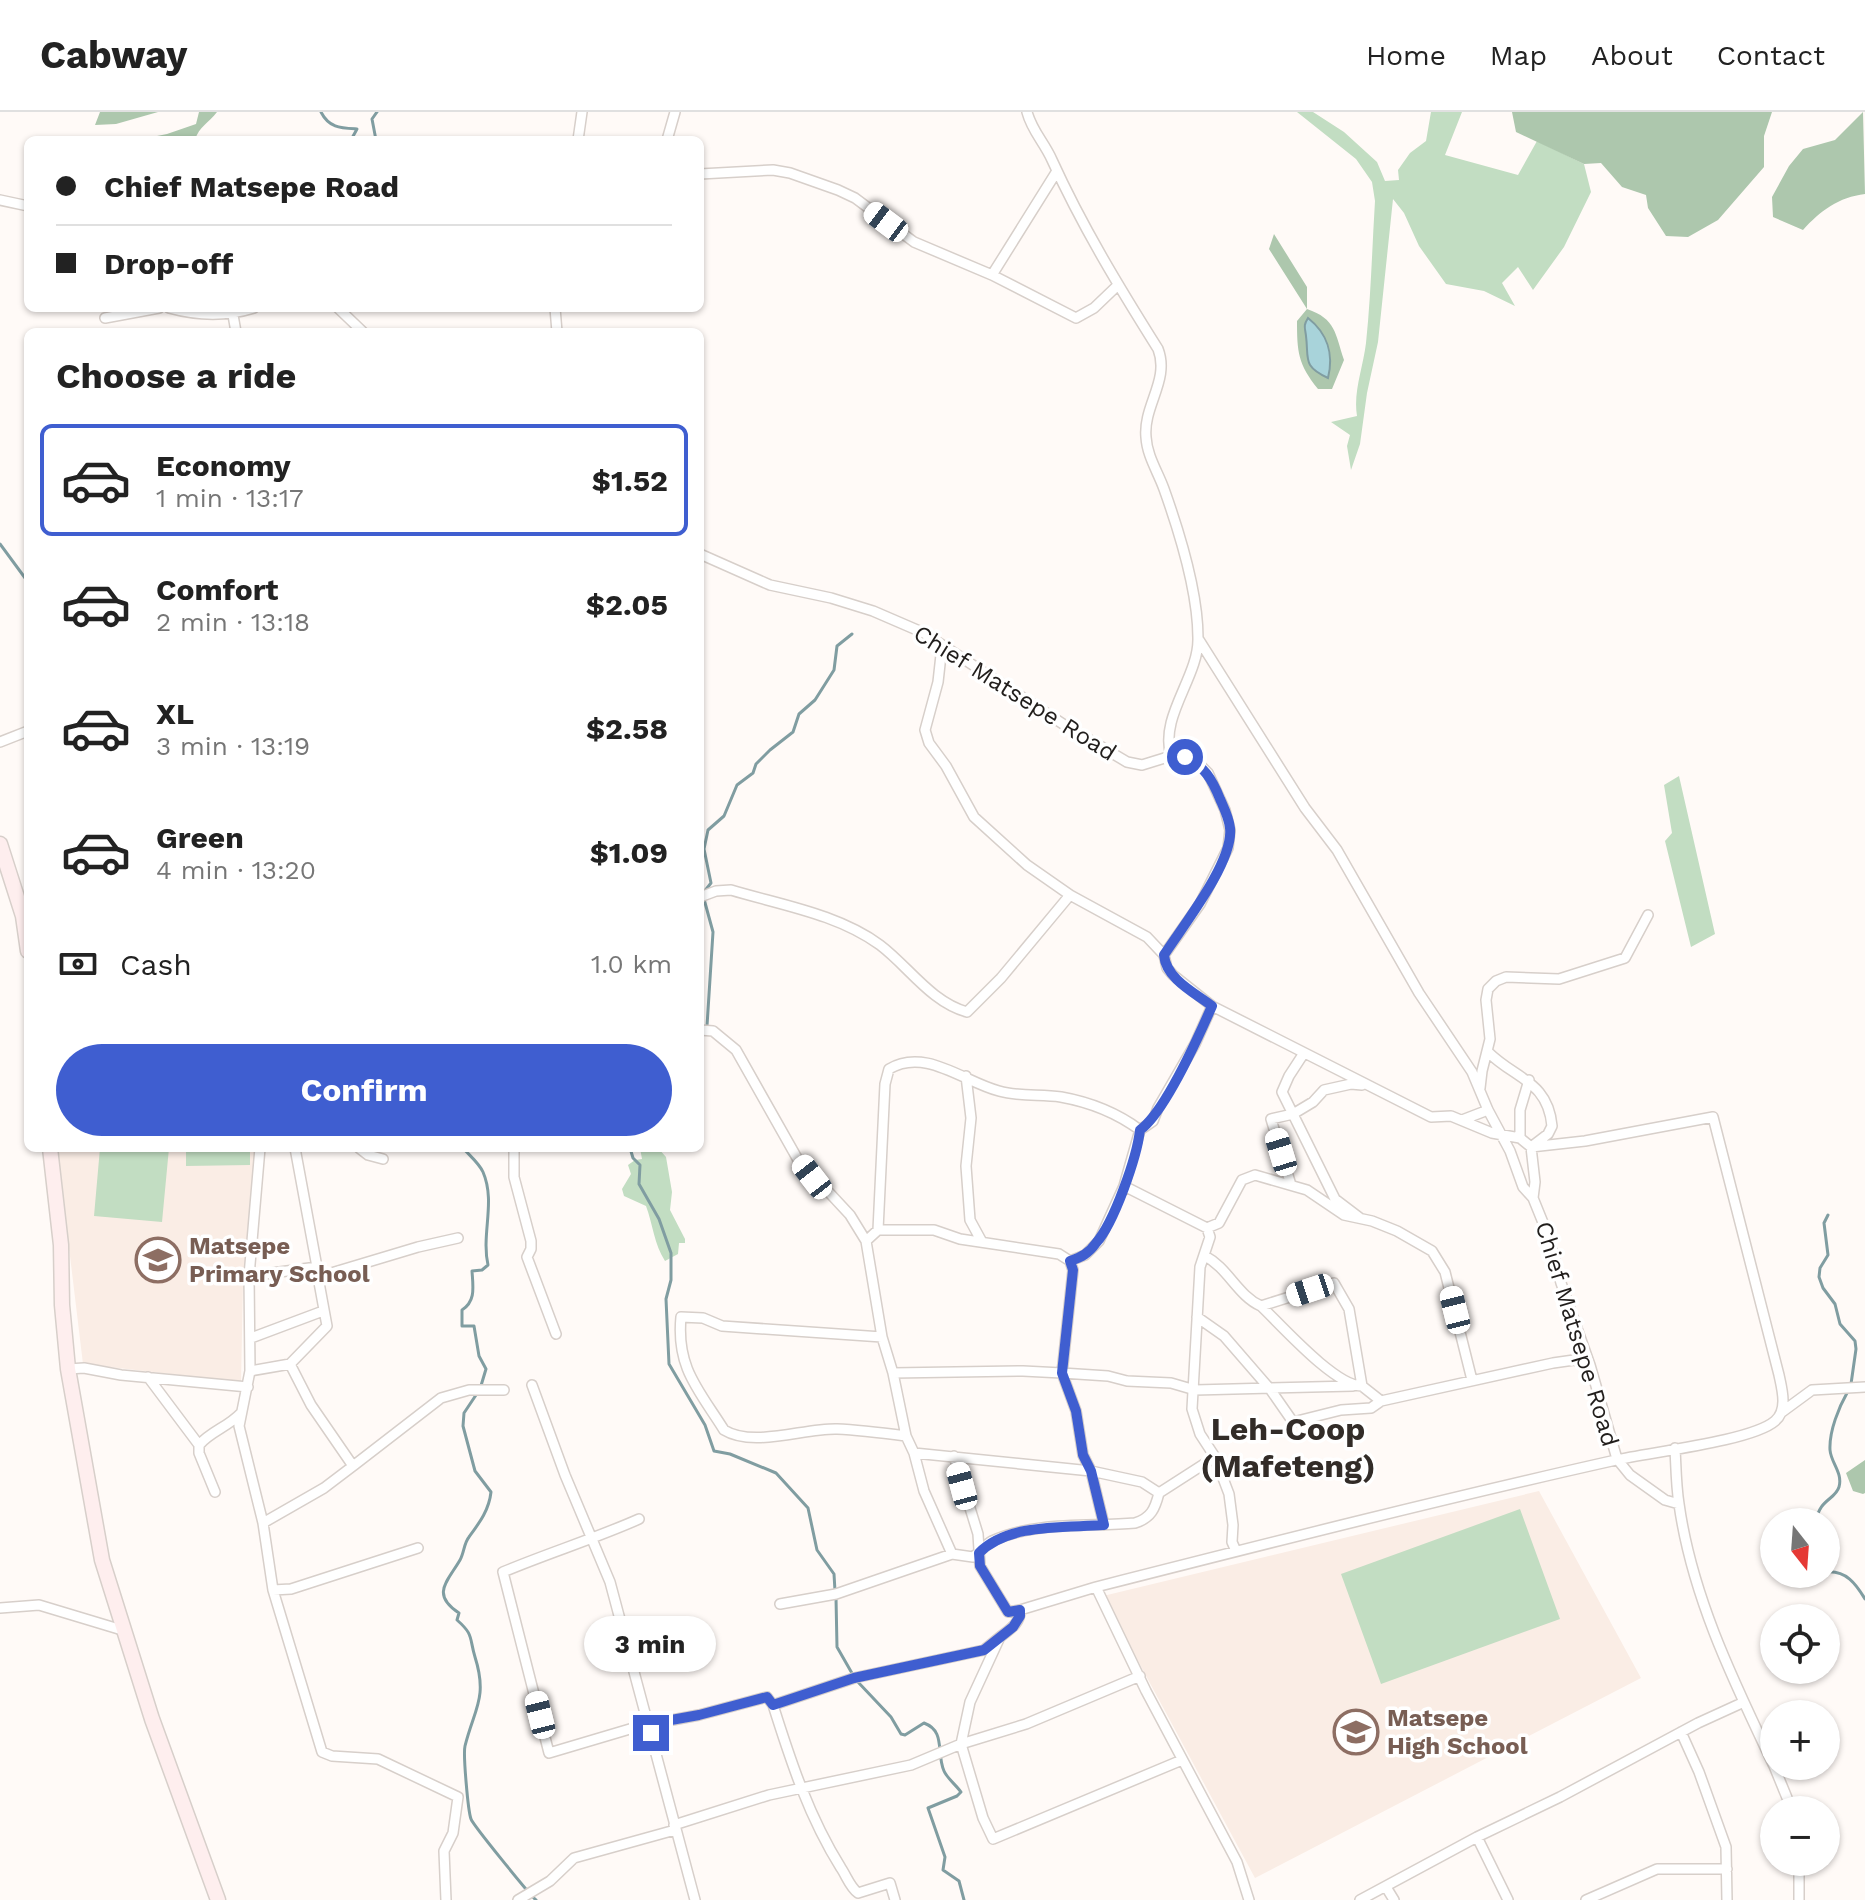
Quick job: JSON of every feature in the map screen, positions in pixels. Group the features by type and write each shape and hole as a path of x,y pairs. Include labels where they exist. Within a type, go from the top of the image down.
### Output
{"street":[{"path":"579,136 582,112"},
{"path":"668,136 675,112"},
{"path":"1027,112 1032,129 1043,143 1092,242 1163,361 1163,372 1145,428 1146,440 1190,578 1199,640 1169,742 1171,756 1185,757 1198,763 1208,773 1225,810 1230,830 1228,848 1200,904 1164,955"},
{"path":"704,174 773,170 790,173 855,198 914,242 992,275 1076,318 1094,308 1118,285"},
{"path":"992,275 1057,171"},
{"path":"0,200 24,205"},
{"path":"105,318 137,312"},
{"path":"192,312 209,315 242,312"},
{"path":"342,312 359,328"},
{"path":"233,315 235,328"},
{"name":"Chief Matsepe Road","path":"704,556 770,585 873,611 924,633 1127,762 1142,765 1171,756"},
{"name":"Chief Matsepe Road","path":"1199,640 1305,808 1337,850 1419,993 1472,1072 1548,1235 1617,1459"},
{"path":"942,646 938,682 925,730 929,743 946,766 974,817 1027,865 1070,895 1147,937 1164,955 1167,968 1173,975 1212,1006 1431,1117 1451,1116 1492,1133 1520,1138 1531,1147 1535,1182 1533,1198"},
{"path":"0,742 24,733"},
{"path":"0,844 19,902 24,929"},
{"path":"704,896 731,890 831,919 880,945 941,1000 967,1012 1001,978 1070,895"},
{"path":"1480,1092 1488,1052 1488,989 1506,977 1559,979 1625,958 1648,915"},
{"path":"1070,1261 1085,1255 1099,1241 1124,1186 1140,1130 1153,1121 1212,1006"},
{"path":"704,1030 713,1031 736,1050 797,1158 850,1215 866,1241 882,1337 906,1436 924,1491 952,1554"},
{"path":"1488,1052 1504,1068 1529,1080 1546,1103 1552,1126 1548,1134 1531,1147"},
{"path":"1304,1053 1282,1092 1335,1199 1361,1219"},
{"path":"878,1230 885,1093 889,1069 903,1061 925,1063 966,1076 998,1091 1036,1097 1058,1096 1092,1105 1140,1130"},
{"path":"966,1076 971,1118 966,1166 970,1220 982,1242"},
{"path":"1520,1138 1520,1110 1529,1080"},
{"path":"1291,1185 1271,1119 1293,1114 1313,1102 1324,1090 1351,1084 1370,1086"},
{"path":"1462,1120 1488,1110"},
{"path":"1531,1147 1585,1141 1713,1117 1779,1375 1782,1412"},
{"path":"50,1152 61,1245 68,1369 102,1560 156,1733 218,1900"},
{"path":"260,1152 249,1276 250,1371 239,1426 263,1523 273,1590 322,1752 332,1756 378,1759 458,1797 453,1833 444,1851 446,1900"},
{"path":"250,1371 290,1364 327,1326 296,1152"},
{"path":"364,1152 383,1159"},
{"path":"514,1152 514,1177 531,1241 527,1257 556,1334"},
{"path":"1207,1228 1219,1223 1242,1180 1255,1175 1307,1190 1344,1215 1372,1221 1416,1239 1439,1259 1450,1289 1472,1380"},
{"path":"1124,1186 1207,1228 1210,1237 1200,1267 1192,1409 1200,1434 1215,1457 1229,1494 1232,1542 1236,1551"},
{"path":"866,1241 878,1230 934,1230 960,1239 1059,1254 1070,1261 1073,1270 1062,1373 1076,1411 1083,1455 1091,1471 1104,1525"},
{"path":"249,1276 318,1272 458,1238"},
{"path":"1205,1256 1321,1364 1381,1401"},
{"path":"1261,1306 1334,1283 1349,1309 1357,1386"},
{"path":"251,1338 323,1311"},
{"path":"882,1337 722,1326 703,1318 681,1317 679,1335 686,1369 724,1430 731,1435 766,1437 834,1429 906,1436"},
{"path":"1197,1317 1224,1336 1270,1389 1293,1422 1341,1410 1371,1408 1381,1401 1562,1361 1574,1360 1590,1365"},
{"path":"290,1364 311,1405 353,1466"},
{"path":"68,1369 84,1368 248,1387"},
{"path":"893,1373 1062,1373 1171,1383 1195,1390 1357,1386"},
{"path":"148,1377 199,1445 199,1453 215,1492"},
{"path":"532,1385 565,1475 610,1582 695,1900"},
{"path":"954,1456 978,1534 980,1566 1008,1612 1236,1551 1617,1459 1739,1436 1775,1422 1782,1412 1812,1390 1865,1387"},
{"path":"263,1523 324,1488 441,1398 469,1390 504,1390"},
{"path":"199,1445 241,1413"},
{"path":"1675,1448 1679,1504 1689,1554 1708,1617 1760,1736"},
{"path":"914,1453 1091,1471 1142,1482 1159,1493"},
{"path":"780,1604 836,1594 952,1554 973,1557 989,1542 1006,1537 1042,1529 1147,1519 1156,1507 1159,1493 1215,1457"},
{"path":"1617,1459 1630,1475 1665,1500 1679,1504"},
{"path":"639,1519 503,1572 549,1753 649,1724 767,1697 773,1705 800,1790 823,1838 855,1891 858,1893 890,1883 895,1900"},
{"path":"273,1590 291,1589 418,1548"},
{"path":"1096,1587 1182,1760 1191,1771 1237,1862 1249,1900"},
{"path":"0,1608 39,1605 122,1630"},
{"path":"773,1705 854,1678 984,1650 1013,1627 1020,1610"},
{"path":"1000,1637 970,1702 961,1744 983,1818 993,1839 1182,1760"},
{"path":"518,1900 550,1881 574,1858 675,1828 769,1795 911,1765 961,1744 1026,1724 1140,1676"},
{"path":"1360,1900 1744,1702"},
{"path":"1681,1732 1726,1847 1727,1900"},
{"path":"1477,1837 1508,1900"},
{"path":"1586,1900 1657,1869 1727,1869"},
{"path":"1799,1876 1799,1900"},
{"path":"1386,1887 1394,1900"}],"shaded area":[{"name":"Matsepe Primary School","path":"57,1152 255,1152 243,1283 241,1382 83,1364"},
{"name":"Matsepe High School","path":"1539,1491 1641,1678 1255,1878 1103,1596"}],"green space":[{"path":"100,112 158,112 116,124 95,125"},
{"path":"199,112 217,112 197,136 157,136 167,134 196,124"},
{"path":"1297,112 1313,112 1344,132 1377,162 1385,181 1399,180 1398,170 1410,153 1426,141 1431,112 1462,112 1445,155 1518,175 1537,141 1584,164 1591,192 1564,247 1533,290 1518,267 1502,283 1515,306 1484,291 1446,284 1419,246 1404,213 1393,199 1378,342 1360,444 1351,470 1347,446 1350,435 1331,422 1357,416 1357,389 1368,325 1375,201 1372,182 1356,159"},
{"path":"1512,112 1772,112 1764,136 1764,167 1718,220 1688,237 1666,236 1648,208 1646,195 1622,187 1601,163 1584,164 1516,132"},
{"path":"1863,112 1865,194 1831,206 1803,230 1773,217 1772,197 1789,166 1803,149 1835,140"},
{"path":"1274,234 1307,287 1307,309 1269,249"},
{"path":"1307,309 1329,322 1344,360 1332,389 1318,389 1300,357 1297,321"},
{"path":"1679,776 1715,934 1691,947 1665,841 1672,833 1664,785"},
{"path":"100,1152 169,1152 162,1222 94,1216"},
{"path":"186,1152 250,1152 250,1165 186,1166"},
{"path":"641,1152 662,1152 666,1157 672,1192 670,1210 685,1239 685,1243 679,1243 678,1254 665,1261 646,1206 624,1196 622,1189 631,1174 628,1165 642,1159"},
{"path":"1865,1460 1863,1494 1853,1491 1846,1473"},
{"path":"1520,1509 1560,1619 1381,1684 1341,1574"}],"water":[{"path":"1308,318 1320,330 1327,345 1330,361 1328,378 1314,370 1308,361 1305,323"}],"waterway":[{"path":"321,112 332,124 357,129 353,136"},
{"path":"375,136 372,119 377,112"},
{"path":"0,544 24,577"},
{"path":"704,892 711,883 704,849 708,830 724,816 737,785 753,773 756,764 770,750 793,732 799,714 815,700 834,670 837,646 852,634"},
{"path":"704,899 713,932 707,1026 704,1028"},
{"path":"467,1152 483,1172 487,1183 488,1265 482,1270 472,1271 472,1298 462,1310 462,1326 474,1326 479,1356 486,1369 480,1389 464,1413 463,1426 475,1471 491,1492 486,1510 467,1539 443,1593 445,1600 459,1613 457,1620 470,1637 479,1671 480,1693 465,1746 471,1819 536,1900"},
{"path":"631,1152 640,1165 639,1184 659,1219 671,1253 671,1280 666,1299 669,1364 705,1425 714,1451 730,1454 776,1473 808,1508 817,1550 834,1574 835,1591"},
{"path":"1828,1215 1824,1223 1828,1255 1820,1268 1819,1277 1835,1304 1840,1324 1855,1341 1851,1384"},
{"path":"1821,1508 1839,1487 1830,1443 1835,1419 1848,1391"},
{"path":"1840,1574 1854,1583 1865,1599"},
{"path":"836,1598 837,1647 853,1675"},
{"path":"857,1681 891,1717 901,1734 905,1735 924,1723 938,1737 944,1771 961,1792 928,1808 945,1857 943,1870 959,1881 964,1900"}],"place":[{"name":"Matsepe Primary School","path":"158,1260"},
{"name":"Matsepe High School","path":"1356,1732"}],"district":[{"name":"Leh-Coop (Mafeteng)","path":"1288,1448"}],"route":[{"path":"651,1733 649,1724 767,1697 773,1705 854,1678 984,1650 1013,1627 1020,1616 1020,1610 1008,1612 980,1566 979,1553 989,1542 1042,1529 1104,1525 1091,1471 1083,1455 1076,1411 1062,1373 1073,1270 1070,1261 1085,1255 1099,1241 1124,1186 1140,1130 1153,1121 1212,1006 1173,975 1164,961 1164,955 1200,904 1228,848 1230,830 1225,810 1208,773 1198,763 1185,757"}]}
